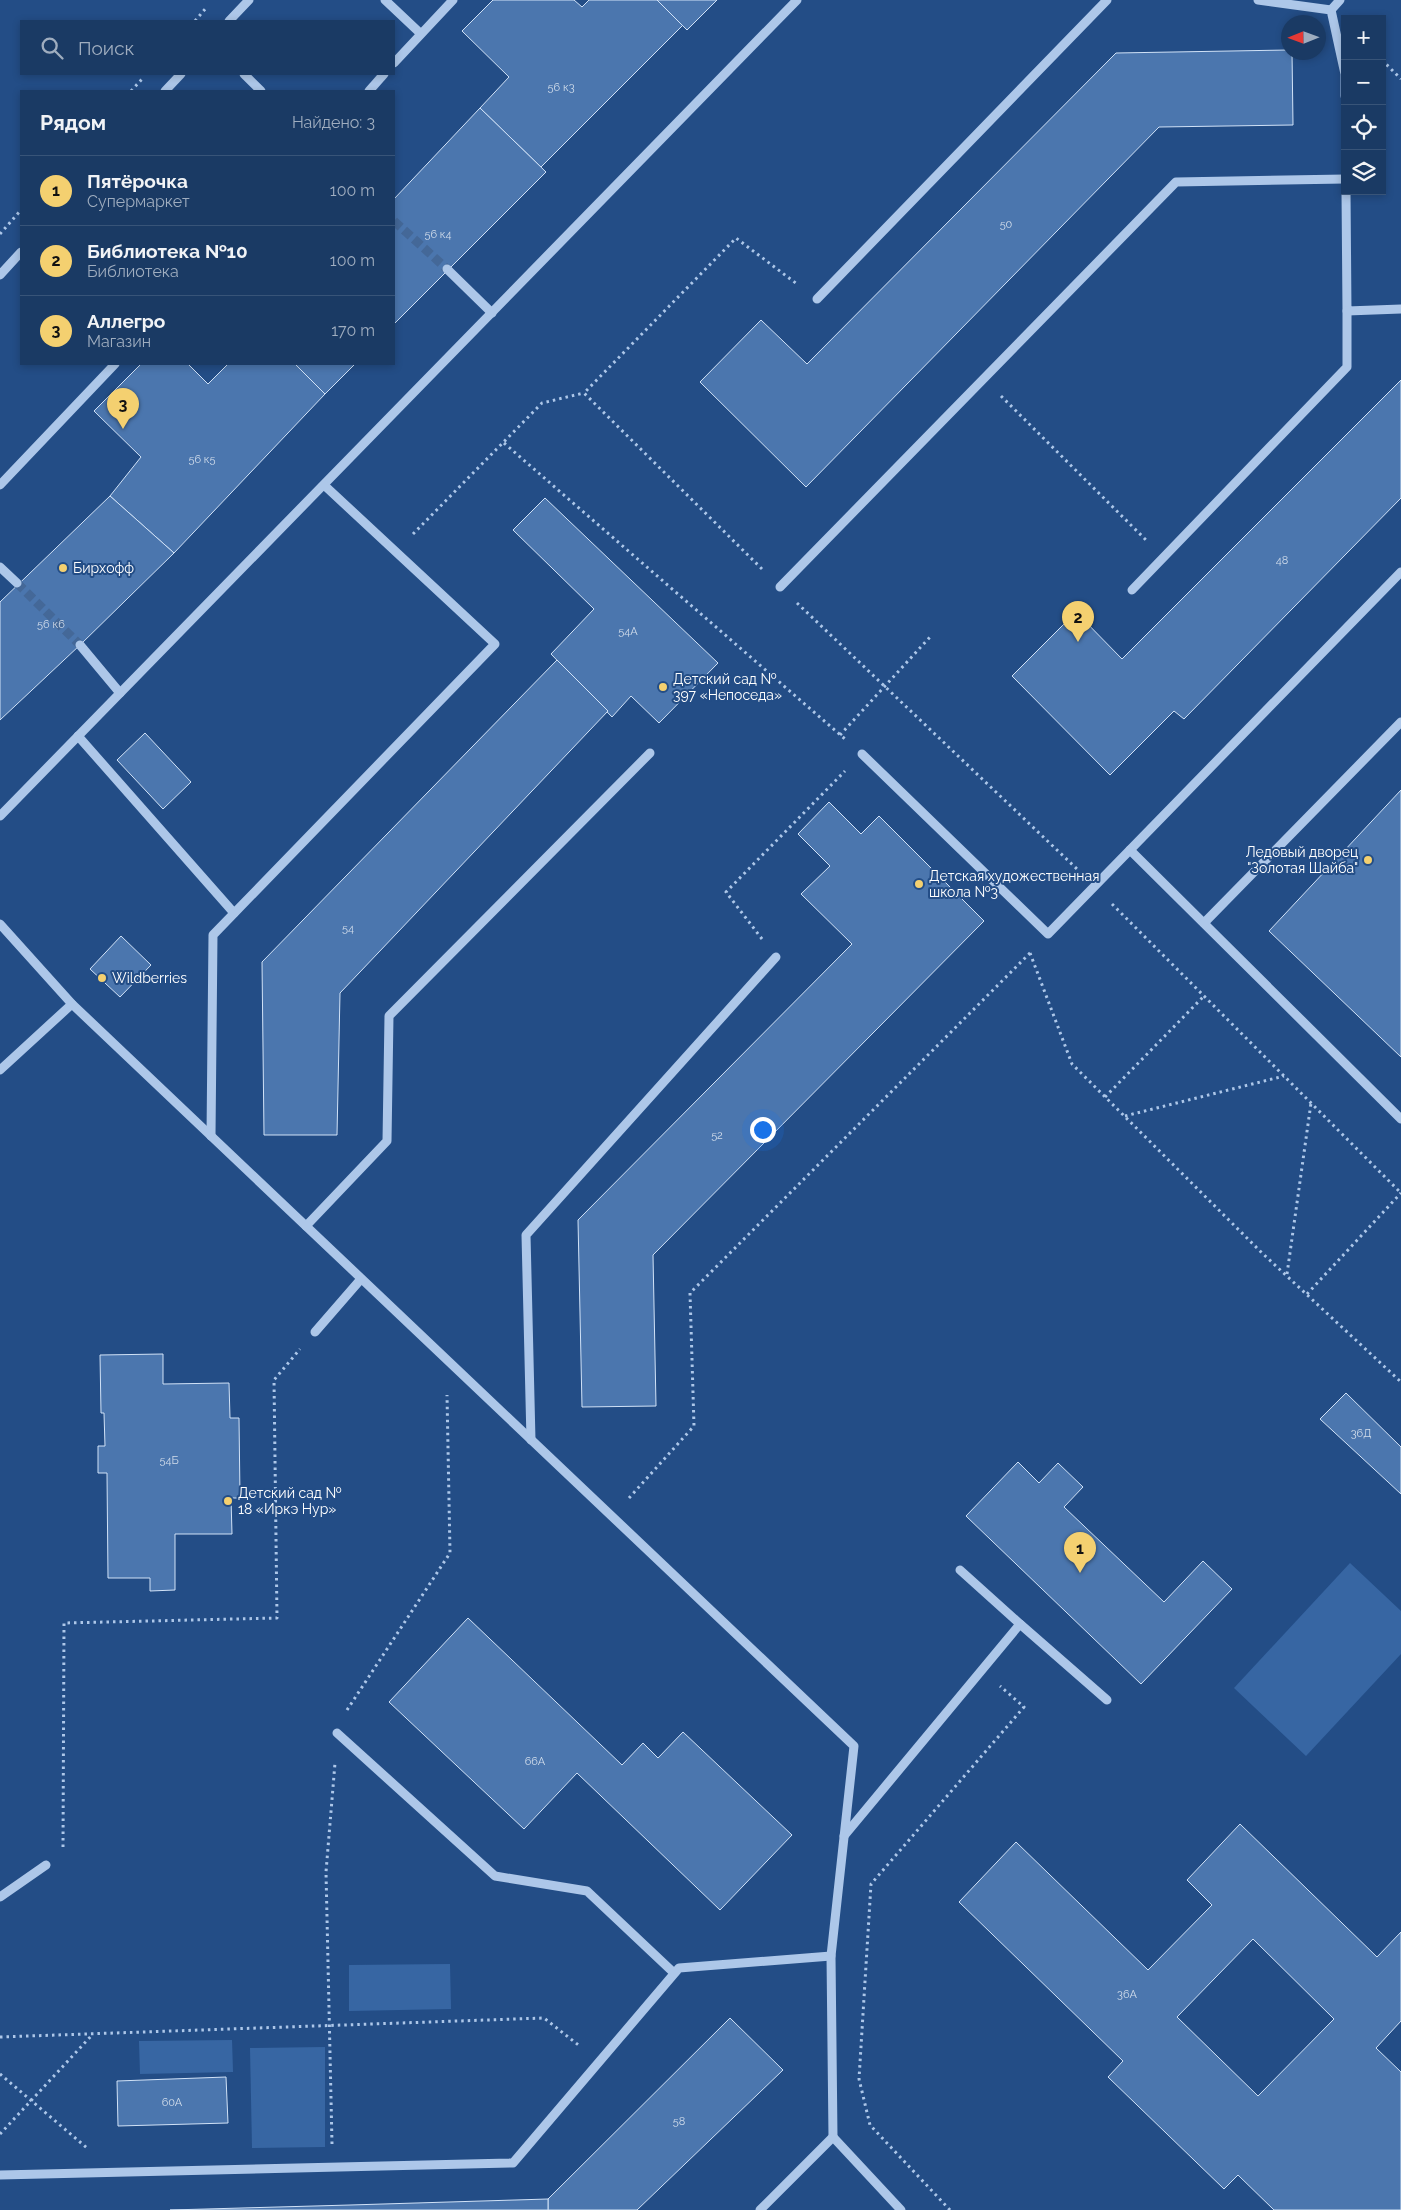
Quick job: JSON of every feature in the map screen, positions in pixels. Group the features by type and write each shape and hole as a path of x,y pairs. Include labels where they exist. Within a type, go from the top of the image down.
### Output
{"street":[{"path":"230,20 249,0"},
{"path":"385,0 420,34"},
{"path":"395,62 453,0"},
{"path":"0,816 797,0"},
{"path":"817,299 1107,0"},
{"path":"1258,0 1331,10"},
{"path":"1331,10 1340,0"},
{"path":"1331,10 1341,60"},
{"path":"166,90 180,75"},
{"path":"245,75 260,90"},
{"path":"370,90 383,75"},
{"path":"780,587 1176,182 1341,179"},
{"path":"1132,590 1347,367 1346,195"},
{"path":"0,275 20,253"},
{"path":"447,269 492,313"},
{"path":"1347,311 1401,309"},
{"path":"0,484 113,365"},
{"path":"211,1136 212,935 494,644 324,485"},
{"path":"0,566 17,583"},
{"path":"862,754 1048,934 1401,572"},
{"path":"80,646 120,693"},
{"path":"1204,924 1401,722"},
{"path":"78,736 234,912"},
{"path":"306,1226 387,1142 389,1016 650,753"},
{"path":"1130,850 1401,1119"},
{"path":"0,924 72,1004 854,1746 831,1956 833,2137 901,2210"},
{"path":"531,1440 526,1235 776,957"},
{"path":"0,1070 72,1004"},
{"path":"315,1332 362,1279"},
{"path":"960,1570 1107,1700"},
{"path":"844,1836 1020,1624"},
{"path":"337,1733 495,1876 587,1890 674,1973"},
{"path":"0,1897 46,1865"},
{"path":"0,2175 513,2163 679,1968 831,1956"},
{"path":"760,2210 833,2137"}],"path":[{"path":"196,20 207,7"},
{"path":"1386,64 1401,79"},
{"path":"132,90 146,75"},
{"path":"0,234 20,211"},
{"path":"395,551 542,403 584,393 736,238 817,299"},
{"path":"983,378 1164,558"},
{"path":"584,393 780,587 1095,887 1401,1193 1307,1294"},
{"path":"504,443 862,754 726,892 776,957"},
{"path":"840,735 930,637"},
{"path":"612,1517 694,1426 690,1293 1048,934"},
{"path":"1030,953 1072,1064 1287,1275 1401,1382"},
{"path":"1105,1097 1204,996"},
{"path":"1124,1116 1284,1076"},
{"path":"1287,1275 1311,1103"},
{"path":"46,1865 64,1853 64,1623 277,1618 274,1380 315,1332"},
{"path":"950,2210 870,2125 859,2079 871,1884 1024,1707 982,1670"},
{"path":"0,2037 544,2018 599,2061"},
{"path":"0,2134 93,2034"},
{"path":"0,2074 115,2172"}],"shaded area":[{"path":"1350,1563 1401,1611 1401,1654 1306,1756 1234,1688"},
{"path":"450,1964 451,2009 349,2011 349,1965"},
{"path":"232,2040 233,2072 140,2074 139,2041"},
{"path":"325,2047 325,2147 252,2148 250,2048"}],"building":[{"path":"493,0 574,0 582,7 589,0 657,0 683,25 541,167 480,108 509,77 462,31"},
{"path":"657,0 717,0 687,30"},
{"path":"1281,50 1281,60 1292,60 1293,125 1159,127 806,487 700,382 761,320 807,364 1116,53"},
{"path":"480,108 546,172 395,323 395,198"},
{"path":"140,365 189,365 208,384 227,365 296,365 325,394 174,553 110,496 141,457 94,411"},
{"path":"296,365 354,365 325,394"},
{"path":"1401,380 1401,498 1184,719 1174,711 1110,775 1012,676 1076,612 1122,659"},
{"path":"110,496 174,553 0,720 0,602"},
{"path":"545,498 718,663 659,723 631,696 612,717 551,654 594,609 513,530"},
{"path":"557,660 608,711 340,993 337,1135 264,1135 262,962"},
{"path":"145,733 191,782 163,809 117,760"},
{"name":"Ледовый дворец \"Золотая Шайба\"","path":"1401,790 1401,1057 1269,931"},
{"path":"829,802 861,834 879,816 984,921 653,1255 656,1406 582,1407 578,1220 852,944 801,894 830,866 798,834"},
{"path":"121,936 151,965 120,997 90,969"},
{"path":"163,1354 163,1384 229,1383 230,1418 239,1418 240,1498 231,1498 232,1534 175,1534 175,1590 150,1591 150,1578 108,1578 107,1473 98,1473 98,1446 105,1446 104,1413 101,1413 100,1355"},
{"path":"1346,1393 1401,1447 1401,1494 1320,1419"},
{"path":"1018,1462 1039,1483 1058,1463 1083,1487 1064,1507 1164,1602 1203,1561 1232,1589 1141,1684 966,1516"},
{"path":"468,1618 622,1765 643,1743 658,1758 683,1732 792,1835 720,1910 577,1773 524,1829 389,1702"},
{"path":"1240,1824 1377,1957 1401,1932 1401,2021 1376,2048 1401,2072 1401,2210 1274,2210 1238,2175 1224,2189 1108,2077 1123,2061 959,1902 1016,1842 1148,1970 1212,1905 1187,1880","holes":["1253,1939 1334,2019 1258,2096 1177,2017"]},
{"path":"730,2018 783,2070 637,2210 548,2210 548,2199"},
{"path":"226,2077 228,2123 118,2126 117,2081"},
{"path":"548,2199 548,2210 170,2210 350,2205"}],"tunnel":[{"path":"395,222 447,269"},
{"path":"17,583 80,645"}],"place":[{"name":"Аллегро","path":"123,429"},
{"name":"Бирхофф","path":"63,568"},
{"name":"Библиотека №10","path":"1078,642"},
{"name":"Детский сад № 397 «Непоседа»","path":"663,687"},
{"name":"Ледовый дворец \"Золотая Шайба\"","path":"1368,860"},
{"name":"Детская художественная школа №3","path":"919,884"},
{"name":"Wildberries","path":"102,978"},
{"name":"Детский сад № 18 «Иркэ Нур»","path":"228,1501"},
{"name":"Пятёрочка","path":"1080,1573"}]}
